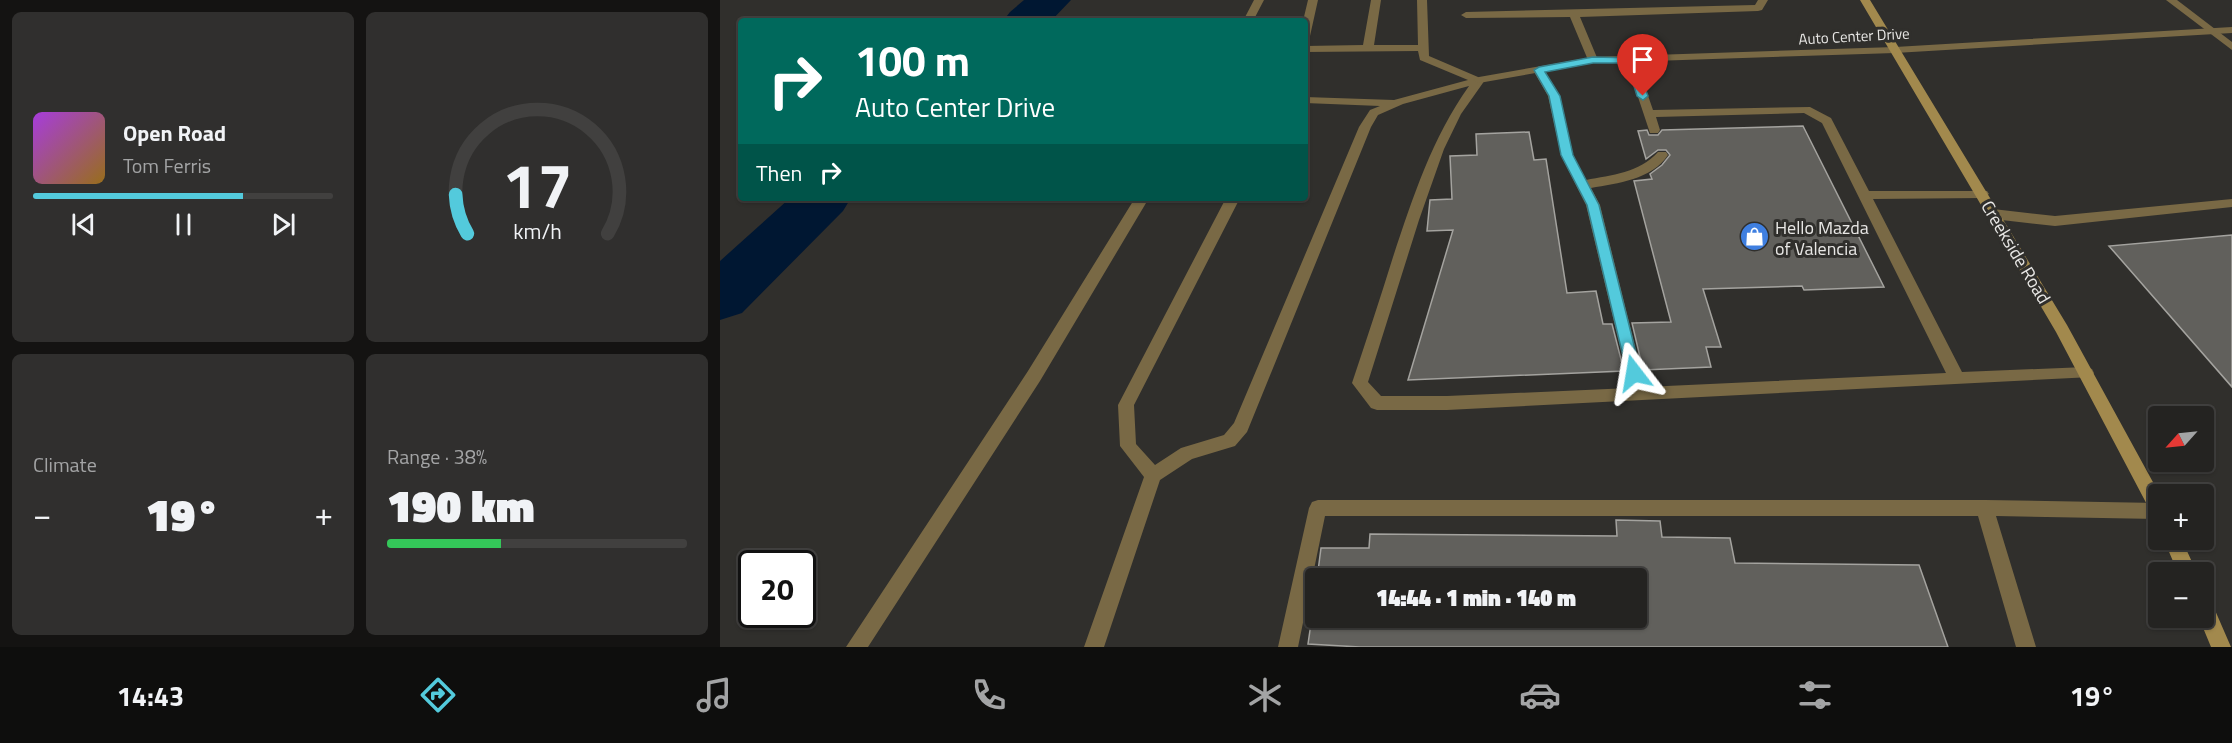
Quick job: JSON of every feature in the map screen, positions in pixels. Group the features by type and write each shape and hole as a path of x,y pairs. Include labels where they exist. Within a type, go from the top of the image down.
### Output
{"street":[{"path":"1250,18 1259,0"},
{"path":"1308,21 1312,0"},
{"path":"1368,49 1376,0"},
{"path":"1422,0 1424,58 1479,80 1455,114 1438,149 1412,220 1360,383 1377,403 1447,402 2086,374"},
{"path":"1466,15 1758,8 1762,0"},
{"name":"Creekside Road","path":"1865,0 1982,194 2086,374 2148,490"},
{"path":"2171,0 2232,47"},
{"path":"1574,14 1593,60"},
{"name":"Auto Center Drive","path":"1397,103 1479,80 1593,60 1895,50 2232,30"},
{"path":"1308,49 1424,48"},
{"path":"1631,60 1654,130"},
{"path":"1539,70 1554,96 1567,155 1593,205 1639,394"},
{"path":"1308,100 1397,103"},
{"path":"1094,647 1153,475 1187,453 1228,441 1242,426 1365,127 1374,113 1397,103"},
{"path":"1648,114 1806,109 1827,121 1957,379"},
{"path":"1582,185 1625,176 1656,164 1662,155"},
{"path":"1864,195 1982,194"},
{"path":"856,647 1034,376 1140,201"},
{"path":"1153,475 1128,446 1126,405 1231,201"},
{"path":"1993,214 2055,221 2232,203"},
{"path":"1288,647 1318,508 2148,509"},
{"path":"1985,508 2026,647"},
{"path":"2213,628 2221,647"}],"building":[{"name":"Hello Mazda of Valencia","path":"1803,126 1884,287 1804,290 1802,286 1703,289 1721,347 1706,347 1711,367 1643,370 1632,323 1671,322 1634,181 1652,179 1650,174 1670,155 1666,150 1658,150 1646,159 1638,131 1647,130 1649,135 1658,135 1662,130"},
{"path":"1529,132 1534,160 1546,159 1567,293 1596,291 1603,324 1612,324 1624,371 1408,380 1453,230 1427,231 1430,200 1452,199 1450,156 1477,155 1476,134"},
{"path":"2232,235 2232,387 2109,246"},
{"path":"1616,520 1660,521 1662,537 1730,538 1735,563 1919,565 1948,647 1360,647 1308,644 1310,628 1647,628 1647,568 1318,568 1321,548 1369,548 1370,534 1617,536"}],"waterway":[{"path":"1029,18 1050,0"},
{"path":"720,297 821,201"}],"place":[{"name":"Hello Mazda of Valencia","path":"1754,237"}],"route":[{"path":"1634,373 1593,205 1567,155 1554,96 1539,70 1593,60 1631,60 1643,96"}]}
